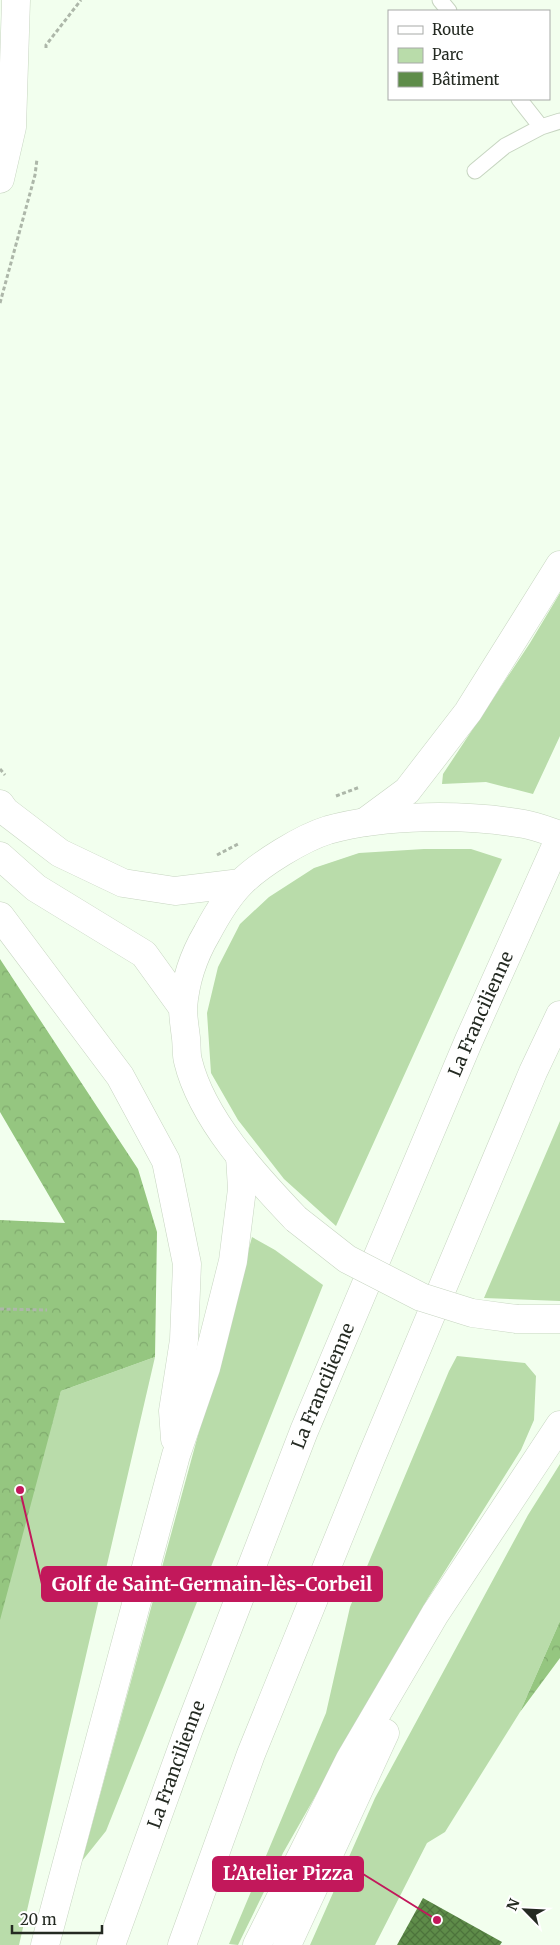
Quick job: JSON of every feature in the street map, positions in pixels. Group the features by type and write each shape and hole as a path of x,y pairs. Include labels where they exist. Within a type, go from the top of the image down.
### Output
{"main road":[{"path":"0,179 12,128 16,0"},
{"path":"365,822 407,790 468,712 560,565"},
{"path":"6,793 6,811 60,852 123,884 175,891 240,883"},
{"path":"560,836 524,824 451,817 365,822 326,831 290,848 240,883 215,916 198,948 183,1008 188,1061 206,1109 240,1156 296,1219 347,1259 421,1297 472,1313 517,1319 560,1319"},
{"name":"La Francilienne","path":"111,1945 189,1729 304,1431 469,1040 560,836"},
{"path":"0,856 36,888 144,954 183,1008"},
{"path":"0,916 120,1076 166,1161 187,1264 184,1340 173,1411 176,1455"},
{"path":"182,1945 251,1754 371,1458 533,1072 560,1015"},
{"path":"45,1945 176,1455 206,1368 233,1261 242,1189 240,1156"},
{"path":"257,1945 350,1759 434,1614 560,1425"},
{"path":"287,1945 370,1764 413,1676 434,1614"}],"lane":[{"path":"440,0 448,10"},
{"path":"520,100 541,127"},
{"path":"475,171 505,146 541,127 560,121"}],"path":[{"path":"0,769 6,793"},
{"path":"329,799 362,787"},
{"path":"216,856 241,842"},
{"path":"0,1309 47,1310"}],"green space":[{"path":"560,593 560,736 533,794 486,782 442,784 443,774 530,643"},
{"path":"424,849 471,849 502,859 336,1226 284,1179 238,1120 211,1073 207,1013 218,967 240,924 269,897 314,868 359,853"},
{"path":"0,959 138,1169 157,1232 155,1357 61,1391 0,1620 0,1220 65,1223 0,1112"},
{"path":"560,1121 560,1301 484,1298"},
{"path":"252,1237 275,1250 323,1285 106,1831 82,1861"},
{"path":"0,1295 47,1440 61,1391 155,1357 19,1945 0,1945"},
{"path":"457,1356 525,1363 536,1376 534,1420 521,1450 428,1598 283,1853 238,1945 229,1944 326,1713 350,1607"},
{"path":"560,1464 560,1621 520,1712 445,1832 427,1843 375,1945 310,1945 375,1798 528,1515"},
{"path":"560,1621 560,1658 520,1712"}],"building":[{"path":"423,1898 502,1942 500,1945 397,1945"}],"place":[{"name":"Golf de Saint-Germain-lès-Corbeil","path":"20,1490"},
{"name":"L’Atelier Pizza","path":"437,1920"}]}
